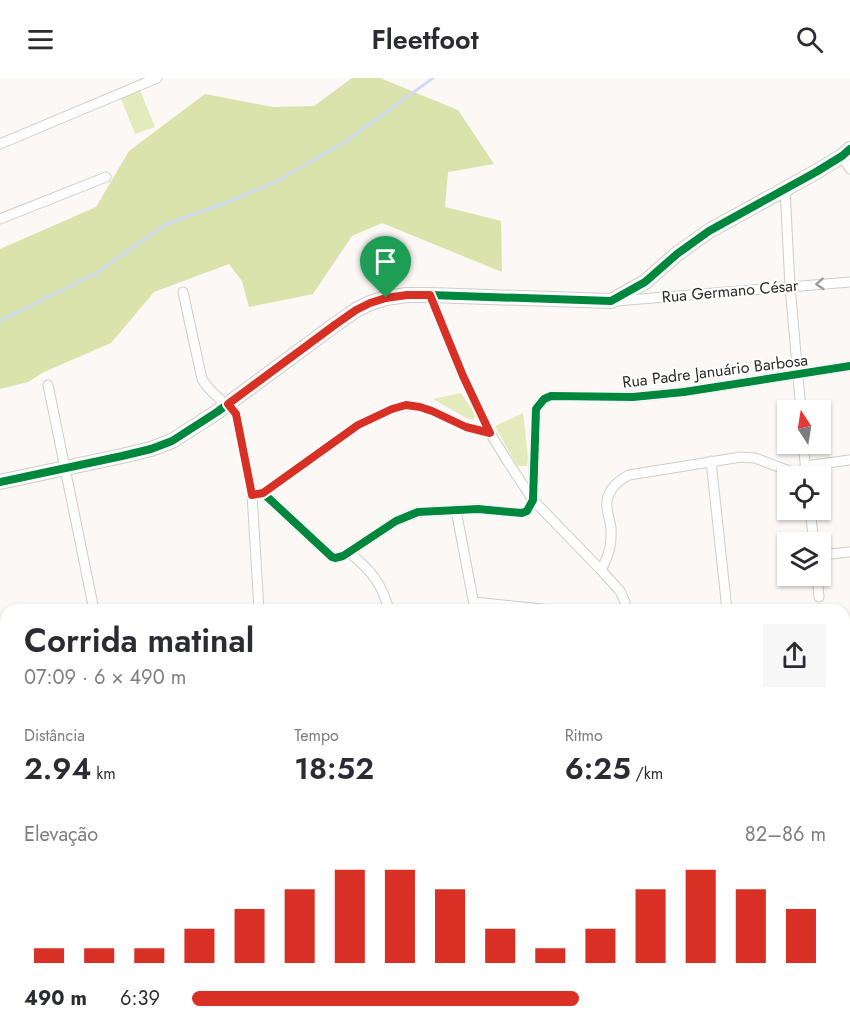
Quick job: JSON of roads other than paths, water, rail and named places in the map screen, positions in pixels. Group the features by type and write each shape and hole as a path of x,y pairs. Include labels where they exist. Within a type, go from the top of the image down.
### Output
{"street":[{"path":"0,144 158,78"},
{"path":"0,482 123,456 172,441 228,404 356,310 386,298 430,295 611,301 645,282 676,254 709,231 846,152 850,169"},
{"path":"0,219 106,177"},
{"path":"785,189 790,286 800,400"},
{"name":"Rua Germano César","path":"611,301 850,282"},
{"path":"183,292 202,379 209,391 228,404 236,414 252,495 259,604"},
{"path":"430,295 463,376 490,433 507,462 533,500 601,570 624,598 626,604"},
{"name":"Rua Padre Januário Barbosa","path":"533,500 536,409 544,399 551,396 633,397 684,392 850,366"},
{"path":"48,385 93,604"},
{"path":"252,495 263,493 358,425 406,405 420,407 466,427 490,433"},
{"path":"804,454 805,466 850,459"},
{"path":"601,570 610,553 611,528 606,505 611,488 618,480 629,475 741,457 755,458 777,466"},
{"path":"711,461 726,604"},
{"path":"263,493 336,558 350,553 396,521 412,514 425,511 478,509 522,513 527,512 533,500"},
{"path":"456,510 475,604"},
{"path":"831,554 850,552"},
{"path":"350,553 367,567 376,579 387,604"},
{"path":"818,586 819,597"}],"waterway":[{"path":"0,321 98,272 166,224 228,202 279,180 345,142 433,78"}]}
